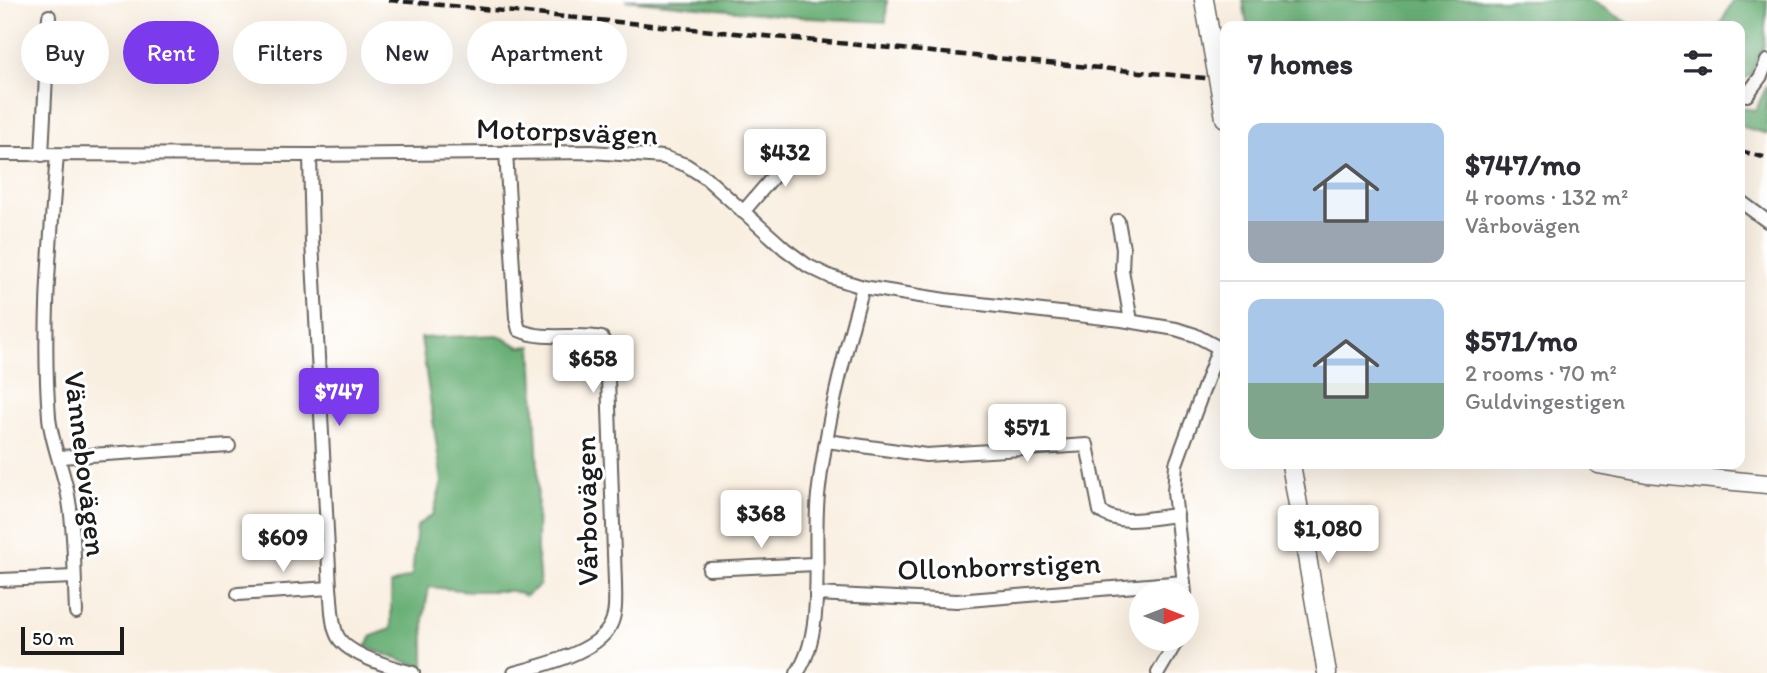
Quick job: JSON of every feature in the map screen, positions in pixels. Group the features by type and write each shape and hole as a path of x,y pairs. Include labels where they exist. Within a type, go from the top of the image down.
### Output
{"street":[{"path":"1204,0 1220,89"},
{"path":"42,155 49,16"},
{"path":"1747,95 1761,76 1767,61"},
{"path":"743,212 773,177 796,143"},
{"name":"Vårbovägen","path":"506,152 516,318 519,330 554,337 590,335 602,338 607,349 615,583 615,613 610,628 594,642 573,654 514,673"},
{"name":"Motorpsvägen","path":"0,155 591,152 663,158 686,165 706,178 785,250 808,266 831,277 863,287 945,300 1131,321 1186,332 1220,347"},
{"name":"Vännebovägen","path":"57,155 45,339 49,420 60,457 73,525 76,612"},
{"path":"310,155 330,588 337,635 343,644 384,666 413,673"},
{"path":"1745,205 1767,221"},
{"path":"1118,221 1123,248 1122,270 1131,321"},
{"path":"797,673 811,647 816,594 818,497 827,441 863,287"},
{"path":"1183,581 1174,492 1176,464 1220,355"},
{"path":"827,441 934,455 1087,445 1100,511 1107,517 1121,520 1177,515"},
{"path":"60,457 229,446"},
{"path":"1292,469 1327,673"},
{"path":"1625,469 1767,484"},
{"path":"709,569 816,564"},
{"path":"0,580 74,577"},
{"path":"238,594 330,588"},
{"name":"Ollonborrstigen","path":"816,594 957,601 1129,591"},
{"path":"1158,673 1171,651"}],"green space":[{"path":"626,0 887,0 886,22 809,18"},
{"path":"1243,0 1591,0 1625,21 1246,21"},
{"path":"1734,0 1767,0 1764,46 1750,76 1745,78 1745,21 1722,21"},
{"path":"1767,85 1767,134 1745,127 1745,109 1756,110"},
{"path":"497,335 520,347 532,346 540,585 526,596 512,591 429,587 424,616 424,666 402,661 366,647 372,636 391,629 391,584 412,576 417,526 433,514 442,482 421,338"}],"railway":[{"path":"389,0 1220,80"},
{"path":"1745,152 1767,158"}]}
